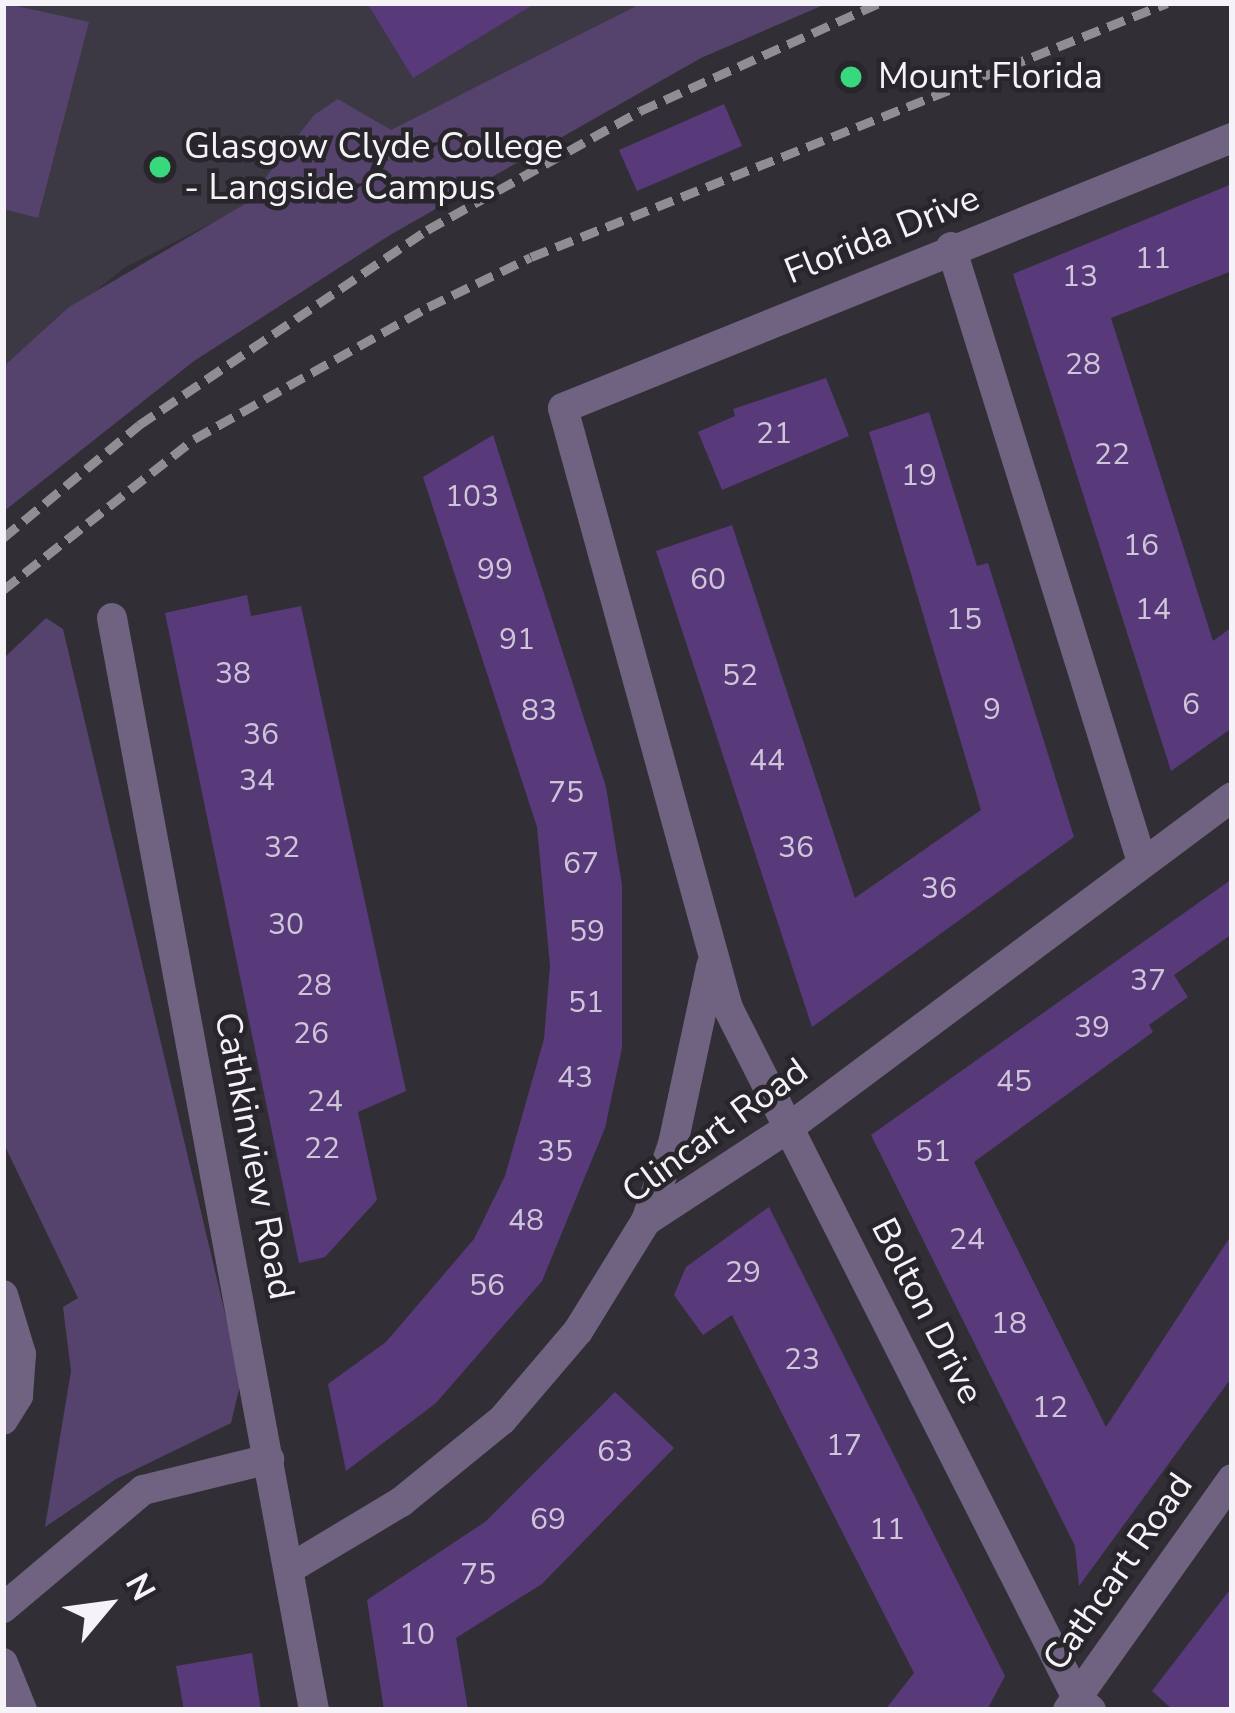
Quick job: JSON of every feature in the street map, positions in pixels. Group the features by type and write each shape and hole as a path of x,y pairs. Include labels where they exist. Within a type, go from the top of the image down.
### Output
{"street":[{"name":"Florida Drive","path":"563,408 951,247 1232,138"},
{"path":"951,247 1142,859"},
{"name":"Bolton Drive","path":"563,408 728,1008 1079,1706"},
{"name":"Cathkinview Road","path":"112,619 314,1710"},
{"name":"Clincart Road","path":"289,1569 401,1502 502,1420 578,1331 646,1221 791,1126 1142,859 1232,797"},
{"name":"Bolton Drive","path":"646,1221 689,1082 713,957"},
{"path":"3,1295 21,1354 18,1396 3,1420"},
{"path":"3,1609 143,1490 269,1459"},
{"name":"Cathcart Road","path":"1079,1706 1232,1479"},
{"path":"3,1663 22,1710"}],"shaded area":[{"name":"Glasgow Clyde College - Langside Campus","path":"3,3 642,3 124,268 3,367"},
{"path":"3,3 89,22 38,218 3,209"},
{"path":"642,3 828,3 701,58 390,235 194,361 3,512 3,367 69,307 245,204 314,115 338,99 391,130"},
{"path":"46,618 63,629 241,1381 231,1423 116,1479 45,1527 71,1371 63,1307 78,1298 3,1142 3,659"}],"building":[{"path":"367,3 536,3 413,78"},
{"path":"724,104 742,146 637,191 619,150"},
{"path":"1232,184 1232,271 1111,318 1213,641 1232,627 1232,728 1171,771 1013,274"},
{"path":"826,378 849,436 722,490 698,432 735,416 733,409"},
{"path":"929,412 977,566 988,563 1074,837 812,1027 656,551 732,525 855,898 981,810 869,432"},
{"path":"493,435 606,787 622,885 622,1048 605,1128 542,1281 436,1403 346,1471 328,1384 386,1342 474,1239 505,1176 544,1039 550,966 537,827 423,477"},
{"path":"247,595 251,616 301,606 406,1091 358,1112 377,1200 325,1257 299,1263 165,613"},
{"path":"1232,879 1232,934 1174,975 1188,997 1149,1025 1153,1032 974,1162 1106,1427 1232,1234 1232,1377 1079,1586 1075,1546 871,1135"},
{"path":"769,1207 1005,1676 987,1710 885,1710 914,1673 732,1315 703,1335 674,1295 686,1267"},
{"path":"615,1392 674,1448 542,1584 456,1638 468,1710 384,1710 367,1600 485,1522"},
{"path":"1232,1587 1232,1710 1173,1710 1152,1691"},
{"path":"252,1653 261,1710 184,1710 176,1666"}],"railway":[{"path":"3,538 139,425 427,230 640,111 879,3"},
{"path":"3,590 194,439 428,307 531,257 1167,3"}],"place":[{"name":"Mount Florida","path":"851,77"},
{"name":"Glasgow Clyde College - Langside Campus","path":"160,167"}]}
